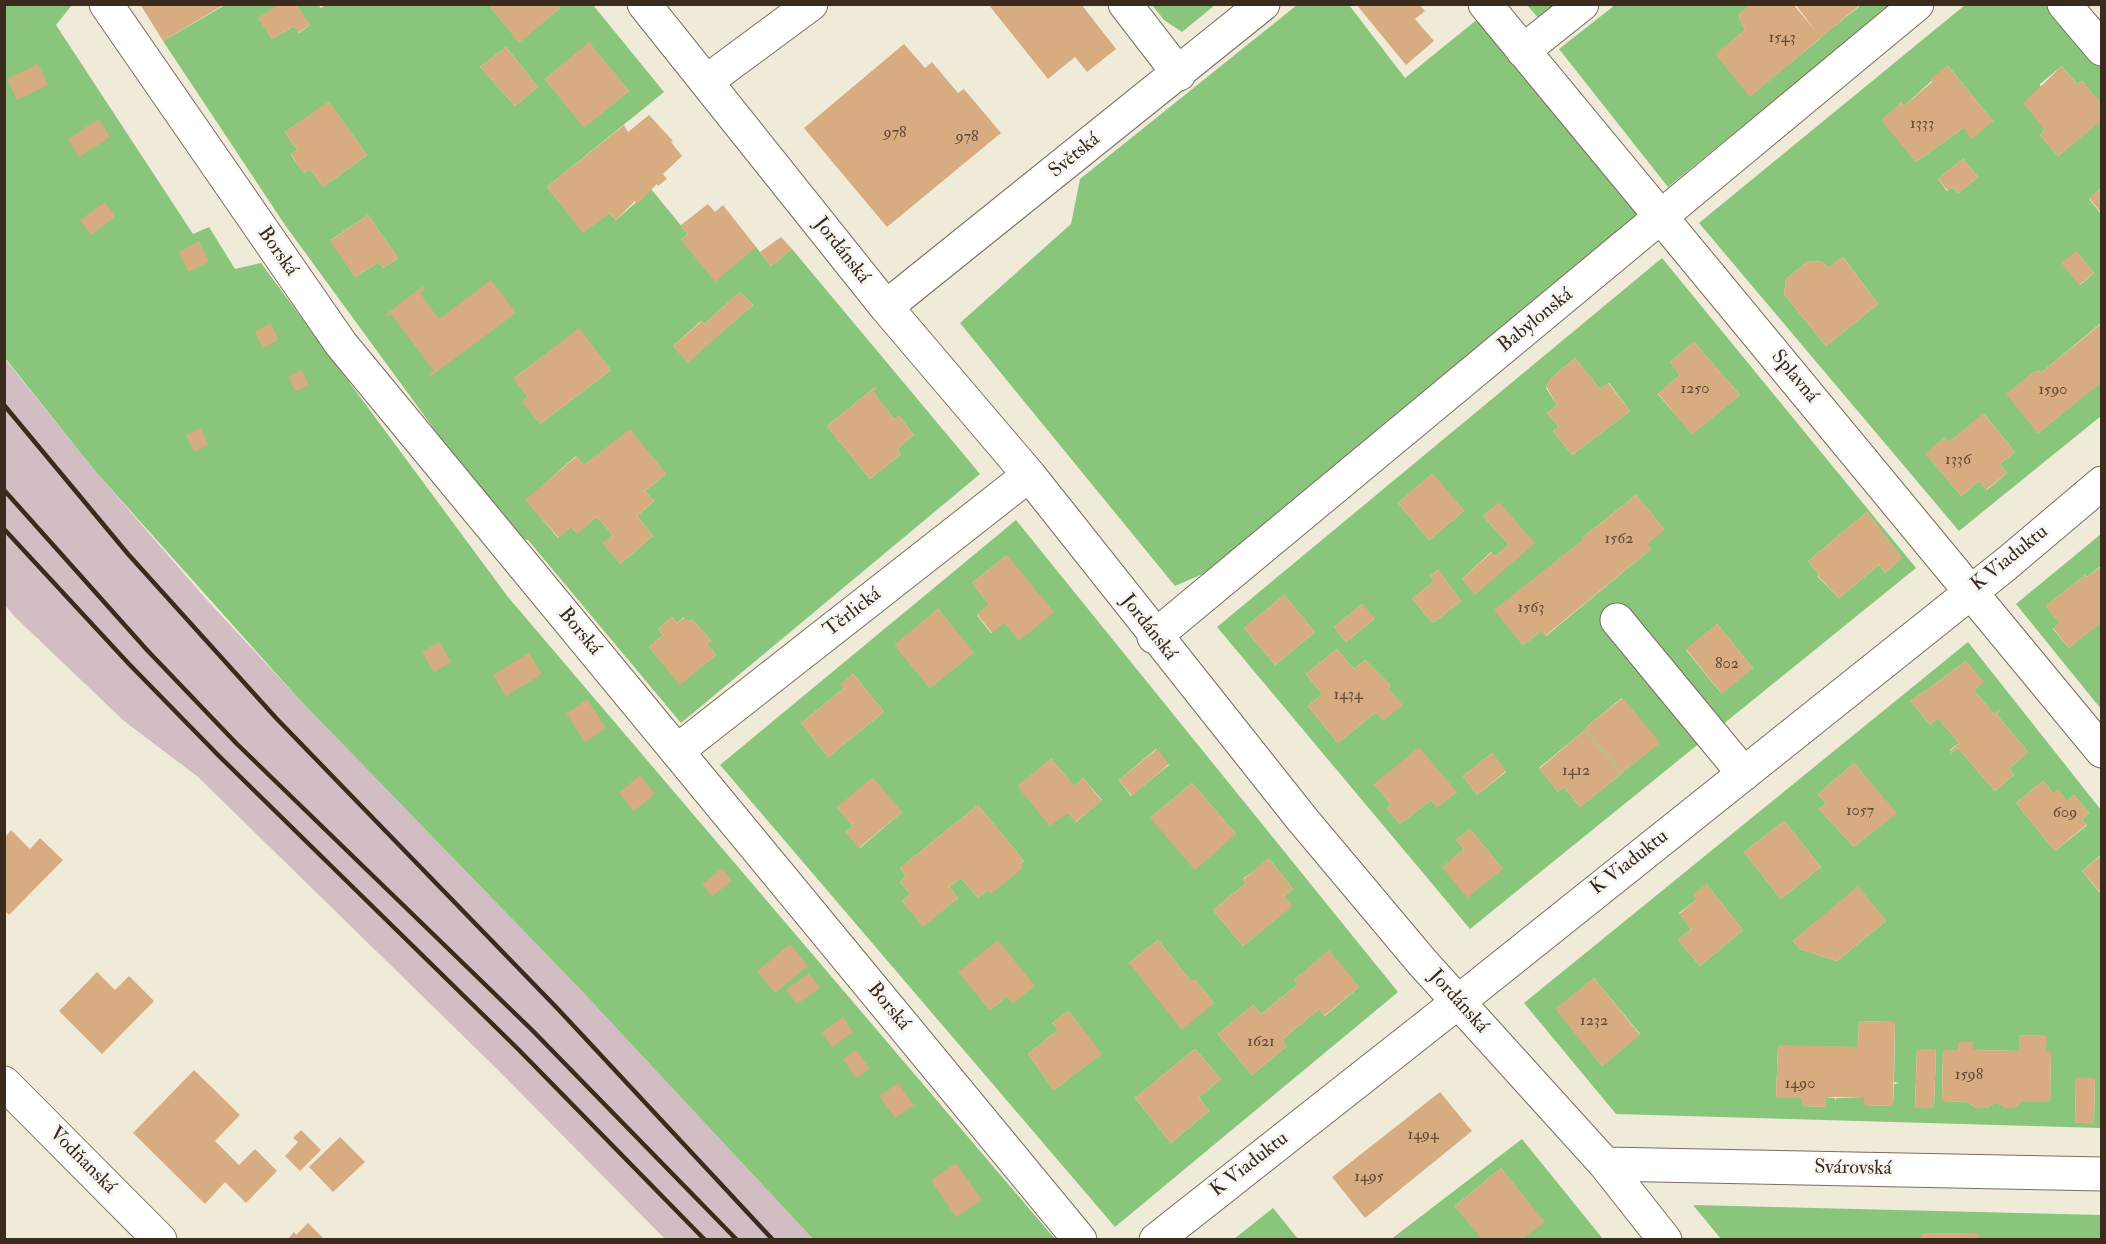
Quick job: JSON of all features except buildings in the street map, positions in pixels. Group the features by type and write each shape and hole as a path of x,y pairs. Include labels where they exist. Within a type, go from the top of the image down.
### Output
{"street":[{"name":"Borská","path":"106,4 341,344 1080,1239"},
{"name":"Jordánská","path":"644,4 886,307 1029,475 1155,637 1302,819 1458,1002 1605,1164 1665,1239"},
{"path":"707,81 811,4"},
{"path":"1125,4 1179,74"},
{"name":"Světská","path":"886,307 1179,74 1263,4"},
{"name":"Splavná","path":"1485,4 2102,751"},
{"path":"1523,51 1582,4"},
{"name":"Babylonská","path":"1155,637 1917,4"},
{"path":"2064,4 2102,49"},
{"name":"Těrlická","path":"677,750 1029,475"},
{"name":"K Viaduktu","path":"1156,1239 1744,774 2102,483"},
{"path":"1617,620 1744,774"},
{"name":"Vodňanská","path":"4,1083 160,1239"},
{"name":"Svárovská","path":"1605,1164 2102,1174"}],"shaded area":[{"path":"4,358 95,471 206,599 298,698 579,988 813,1239 665,1239 498,1070 198,777 124,721 15,617 4,604"}],"green space":[{"path":"326,4 488,4 519,42 560,8 557,5 593,5 664,92 547,187 583,232 609,213 616,220 651,189 688,234 681,240 756,247 771,266 792,249 980,474 681,723 528,540 513,537 285,225 163,41 225,5 279,5 259,18 272,39 294,26 299,33 310,25 296,5 318,5 321,8","holes":["589,43 629,91 584,127 545,79","506,47 538,87 515,106 480,67","329,102 367,155 323,187 310,169 304,173 291,155 297,150 285,132","368,215 398,258 383,268 379,262 355,277 331,240","740,292 753,305 688,362 673,346 701,321 704,324","579,329 611,370 540,424 523,402 528,397 514,378","875,387 873,392 894,419 899,416 914,435 897,449 901,454 870,479 827,426","630,430 666,474 645,491 654,501 637,516 653,536 620,564 603,543 613,535 597,517 577,533 571,527 558,538 526,500 576,456 584,465","672,617 677,623 684,617 689,622 692,619 711,641 707,644 716,655 680,684 649,647 663,635 658,629"]},
{"path":"4,5 72,5 56,25 193,234 209,227 235,269 261,263 508,597 1055,1239 813,1239 579,988 298,698 95,471 5,358"},
{"path":"1152,5 1215,5 1182,32 1164,20"},
{"path":"1297,5 1349,5 1405,78 1479,18 1639,207 1637,224 1212,570 1175,586 960,323 1071,224 1080,179"},
{"path":"1527,5 1560,5 1541,21"},
{"path":"1615,5 1750,5 1740,13 1739,18 1745,30 1716,54 1750,96 1821,38 1793,5 1821,37 1861,5 1891,5 1668,187 1559,49"},
{"path":"1965,5 2055,5 2101,62 2101,104 2082,81 2077,84 2062,66 2040,84 2045,130 2040,135 2058,156 2101,120 2101,188 2089,199 2101,214 2101,323 2042,372 2035,371 2007,394 2038,433 2101,382 2101,416 1959,531 1699,223","holes":["1948,66 1993,121 1963,128 1916,162 1882,120 1901,103 1904,106","1963,159 1978,177 1958,193 1952,187 1947,191 1938,179","2076,251 2094,273 2080,285","1843,257 1878,304 1826,346 1784,294 1786,279 1808,261 1823,262 1828,268","1984,414 2015,452 2000,464 2007,473 1987,490 1979,481 1961,496 1926,454 1945,437 1949,442"]},
{"path":"1662,258 1916,568 1470,929 1217,627","holes":["1694,342 1740,395 1692,434 1658,394 1680,375 1670,362","1575,358 1600,389 1609,383 1630,411 1572,455 1553,431 1559,427 1547,413 1557,405 1546,388 1551,378","1432,474 1464,511 1429,540 1398,503","1636,495 1664,529 1647,544 1651,549 1546,636 1541,631 1523,645 1495,610","1499,503 1534,543 1475,594 1462,579 1491,552 1495,556 1509,545 1483,516","1867,512 1902,558 1885,573 1879,565 1839,598 1817,576 1819,574 1808,561","1438,570 1461,601 1433,623 1412,599 1434,581 1430,576","1284,595 1315,632 1275,665 1244,628","1362,604 1374,619 1346,642 1334,627","1717,624 1753,668 1721,693 1686,650","1337,649 1354,669 1365,660 1390,685 1389,689 1402,705 1383,720 1376,712 1338,743 1308,706 1322,694 1306,674","1622,698 1659,743 1622,773 1585,728","1585,730 1621,774 1580,807 1564,787 1558,792 1539,768","1492,753 1506,772 1477,795 1463,776","1374,784 1457,792 1437,807 1431,800 1400,824 1387,808 1391,804","1470,829 1503,869 1443,867 1464,849 1456,840"]},
{"path":"1016,520 1398,992 1115,1227 720,765","holes":["1007,555 992,633 977,615 989,604 972,583","938,609 973,653 930,688 895,645","853,674 884,712 828,757 801,723 844,688 841,684","1156,749 1169,765 1131,796 1119,780","1051,759 1074,786 1083,778 1102,800 1076,822 1068,813 1018,786","1192,783 1236,834 1150,818","978,805 1024,861 978,898 961,878 949,887 958,898 923,926 902,901 910,894 900,882 906,876 900,868","837,807 902,812 860,848 846,832 853,826","1269,859 1293,889 1284,896 1292,906 1243,946 1213,910 1246,883 1243,879","1158,940 1190,980 1195,980 1214,1003 1129,963","1329,951 1359,987 1325,1016 1319,1009 1282,1040 1287,1046 1252,1075 1218,1034 1253,1005 1261,1014 1298,984 1295,979","959,972 1034,986 1012,1003 1007,996 990,1010","1069,1011 1101,1054 1054,1090 1028,1054 1058,1030 1052,1023","1195,1049 1221,1079 1199,1097 1209,1111 1171,1143 1135,1098"]},
{"path":"2101,534 2101,566 2087,577 2085,575 2046,606 2060,623 2053,629 2069,648 2101,622 2101,709 2016,604"},
{"path":"1968,642 2101,810 2101,855 2082,871 2101,894 2101,1128 1616,1114 1524,1003","holes":["1966,661 1983,682 1974,690 1994,714 2000,710 1997,715 2028,752 2009,769 2014,775 1995,791 1958,748 1951,753 1950,750 1959,743 1938,718 1930,725 1911,701","1854,763 1896,813 1854,847 1819,809 1826,803 1818,794","2043,781 2053,793 2058,790 2067,801 2074,795 2089,813 2082,819 2087,825 2055,851 2016,803","1784,821 1821,867 1781,899 1744,852","1706,884 1743,930 1700,966 1678,940 1691,929 1679,913 1696,900","1858,887 1886,921 1837,961 1800,949 1793,941","1594,978 1640,1034 1602,1066 1556,1009","1859,1021 1895,1022 1894,1082 1900,1083 1894,1084 1893,1106 1864,1105 1864,1097 1836,1098 1836,1101 1835,1098 1826,1097 1825,1107 1802,1106 1802,1098 1776,1097 1778,1046 1858,1047","2019,1035 2046,1036 2046,1052 2051,1053 2050,1102 2021,1102 2014,1108 1996,1102 1987,1108 1976,1108 1967,1102 1942,1101 1943,1050 1958,1050 1959,1042 1973,1042 1973,1050 2019,1051","1917,1049 1936,1050 1934,1108 1915,1107","2076,1078 2095,1078 2094,1123 2075,1122"]},
{"path":"1522,1139 1603,1239 1522,1239 1544,1222 1501,1168 1455,1206 1483,1239 1390,1240"},
{"path":"1693,1205 2101,1215 2101,1239 1979,1240 1979,1234 1922,1233 1922,1240 1721,1239"},
{"path":"1273,1208 1298,1239 1234,1239"}],"railway":[{"path":"4,405 128,554 276,718 557,1008 773,1240"},
{"path":"4,490 147,650 237,744 533,1031 737,1240"},
{"path":"4,529 129,664 219,756 518,1049 705,1240"}]}
